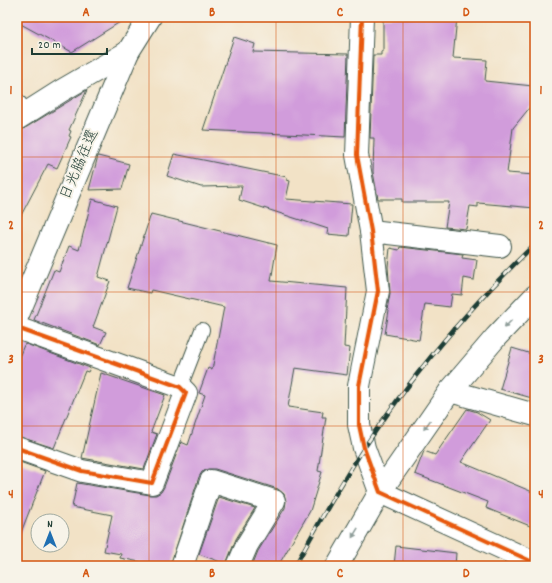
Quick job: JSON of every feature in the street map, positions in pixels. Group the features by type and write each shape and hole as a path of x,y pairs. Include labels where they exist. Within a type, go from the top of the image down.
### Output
{"street":[{"name":"日光脇往還","path":"17,317 128,52 150,17"},
{"path":"362,17 357,155 371,231 378,291 359,386 359,425 364,448 380,492 535,563"},
{"path":"20,111 60,91 128,52"},
{"path":"371,231 500,246"},
{"path":"336,566 380,492 450,391 496,337 535,296"},
{"path":"17,328 180,387 186,393 152,483 82,471 17,448"},
{"path":"450,391 535,415"},
{"path":"188,565 211,481 274,501 247,545 238,566"}],"lane":[{"path":"180,387 202,330"}],"building":[{"path":"17,17 128,17 72,52 17,22"},
{"path":"383,17 457,17 453,58 487,60 485,81 533,86 531,106 513,128 507,173 535,175 535,208 478,203 478,207 470,206 466,229 445,227 449,202 402,202 402,199 378,199 373,172 374,138 370,138 373,55 381,55 381,51 383,51"},
{"path":"234,37 255,44 253,52 348,54 345,137 203,130"},
{"path":"87,90 69,130 71,131 69,136 71,137 57,168 48,164 17,223 17,133"},
{"path":"174,154 287,177 287,180 290,181 286,199 352,204 349,236 327,234 328,229 239,200 242,186 201,187 167,176"},
{"path":"98,156 129,164 122,189 89,190"},
{"path":"92,199 117,206 98,277 110,281 93,327 106,332 100,345 34,320 54,270 59,272 69,246 79,250"},
{"path":"151,214 277,245 271,281 347,288 344,347 350,348 347,375 295,368 288,407 323,412 322,417 326,417 318,471 322,472 310,511 278,566 252,566 258,551 285,508 286,501 284,494 278,489 215,469 208,469 202,472 199,477 170,566 139,566 140,562 120,558 121,554 104,551 112,515 72,507 77,483 150,495 156,495 161,492 181,442 188,445 205,395 199,393 208,368 212,370 224,307 151,290 150,293 127,288"},
{"path":"400,247 463,254 462,258 477,260 474,280 464,278 462,295 452,294 450,307 425,304 419,340 385,334 390,293 388,267 390,248 399,250"},
{"path":"26,344 90,368 88,372 85,371 54,448 17,436 17,362 24,345"},
{"path":"512,348 535,355 535,386 532,398 500,389"},
{"path":"101,373 165,395 151,432 157,434 144,469 82,458"},
{"path":"467,409 477,412 490,420 461,462 535,493 535,528 486,508 488,502 415,474 424,451 435,455"},
{"path":"17,461 45,471 18,540 17,539"},
{"path":"219,497 255,508 236,539 226,564 199,554"},
{"path":"396,546 456,553 455,566 394,566"}],"railway":[{"path":"295,566 328,506 355,462 402,393 444,341 488,291 535,244"}],"cycle path":[{"path":"362,17 357,155 371,231 378,291 359,386 359,425 364,448 380,492 535,563"},
{"path":"17,328 180,387 186,393 152,483 82,471 17,448"}]}
